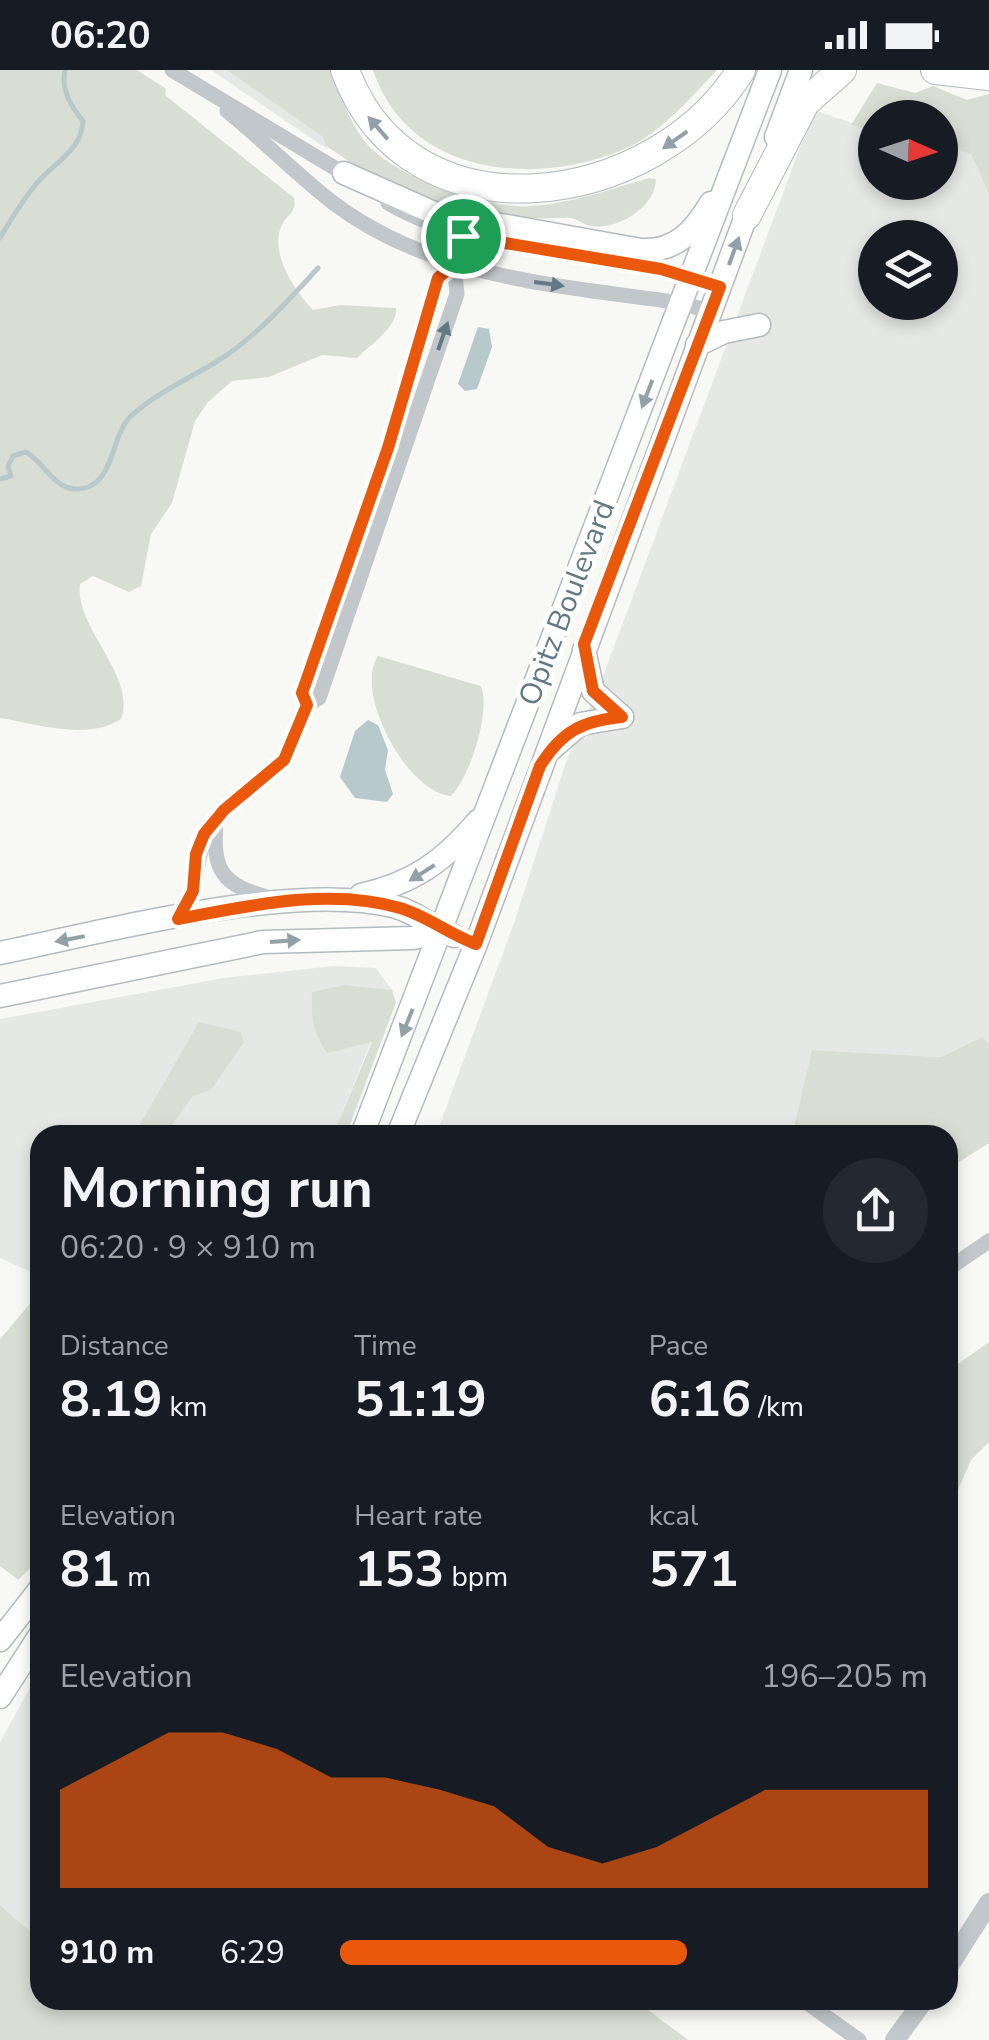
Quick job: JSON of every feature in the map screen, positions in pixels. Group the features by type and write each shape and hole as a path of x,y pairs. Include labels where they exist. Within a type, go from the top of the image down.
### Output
{"highway":[{"path":"345,70 378,130 414,160 482,184 544,188 601,178 653,156 698,124 741,70"},
{"path":"746,215 805,103 817,88 842,70"},
{"path":"935,70 989,76"}],"main road":[{"name":"Opitz Boulevard","path":"366,1125 770,70"},
{"name":"Opitz Boulevard","path":"402,1125 476,944 584,644 801,70"},
{"path":"344,173 410,205 451,218 649,250 675,244 690,232 734,167"},
{"path":"698,345 724,332 759,324"},
{"path":"540,766 558,740 578,725 622,717 593,691 584,644"},
{"path":"337,901 398,886 425,872 446,858 487,811"},
{"path":"0,953 284,902 337,901 399,908 422,916 443,932 476,944"},
{"path":"0,996 40,992 228,948 443,932"},
{"path":"0,1640 30,1602"},
{"path":"0,1697 30,1650"}],"street":[{"path":"172,70 421,222 463,236 692,277 720,287"},
{"path":"189,81 332,202 380,232 493,276 682,304 710,312"},
{"path":"178,919 193,891 200,841 216,821 284,760 307,705 319,698 458,294 454,264 463,236"},
{"path":"307,705 302,693 388,448 420,330 438,278 454,264"},
{"path":"216,821 215,856 227,879 246,892 284,902"},
{"path":"958,1263 989,1241"},
{"path":"958,1952 989,1903"},
{"path":"817,2010 859,2040"},
{"path":"895,2040 917,2010"}],"shaded area":[{"path":"0,70 137,70 166,89 165,95 294,198 293,211 281,227 279,249 292,283 313,310 340,305 396,308 393,322 357,358 322,355 269,377 232,381 208,402 195,421 172,503 151,534 141,586 129,592 93,576 80,584 86,617 113,669 124,702 121,719 93,729 62,729 0,718"},
{"path":"211,70 302,70 327,149"},
{"path":"227,70 332,70 353,123 376,153 416,177 465,196 511,206 545,205 649,178 656,179 654,190 632,216 598,227 571,218 502,216 438,206 398,191 326,146 323,137"},
{"path":"373,70 717,70 662,125 625,149 552,168 515,169 478,164 444,151 414,132 390,105"},
{"path":"877,83 915,93 933,86 967,100 989,94 989,194 971,154 958,149 958,100 866,100"},
{"path":"814,110 858,125 858,200 958,200 958,149 971,153 989,194 989,1044 982,1037 941,1057 812,1050 794,1125 440,1125 514,923 566,762 605,671"},
{"path":"478,327 489,329 492,347 477,389 465,391 458,384"},
{"path":"378,656 481,686 483,711 477,743 451,796 434,791 418,778 389,738 373,693 372,672"},
{"path":"368,720 378,725 388,750 385,770 393,794 387,802 355,798 340,777 355,731"},
{"path":"334,966 376,968 392,990 337,1125 30,1125 30,1272 0,1258 0,1019 224,978"},
{"path":"344,985 392,990 396,1003 350,1125 337,1125 372,1042 327,1053 315,1031 312,992"},
{"path":"199,1022 241,1032 244,1042 211,1090 193,1096 171,1125 140,1125"},
{"path":"982,1037 989,1044 989,1143 958,1163 958,1125 794,1125 812,1050 941,1057"},
{"path":"30,1304 30,1569 18,1580 0,1566 0,1339"},
{"path":"989,1342 989,1442 971,1460 958,1490 958,1364"},
{"path":"30,1688 30,1931 0,1905 0,1742"},
{"path":"0,1905 30,1931 30,2010 648,2010 688,2040 0,2040"}],"waterway":[{"path":"0,238 31,190 78,141 83,121 66,91 65,70"},
{"path":"0,479 11,476 8,466 13,456 26,452 68,488 88,487 97,482 131,416 244,342 318,268"}],"route":[{"path":"463,236 661,269 720,287 584,644 586,675 593,691 622,717 580,724 550,750 540,766 476,944 443,932 422,916 361,902 284,902 178,919 193,891 196,854 204,834 224,810 290,751 307,705 302,693 388,448 414,348 438,278 454,264 463,236"}]}
